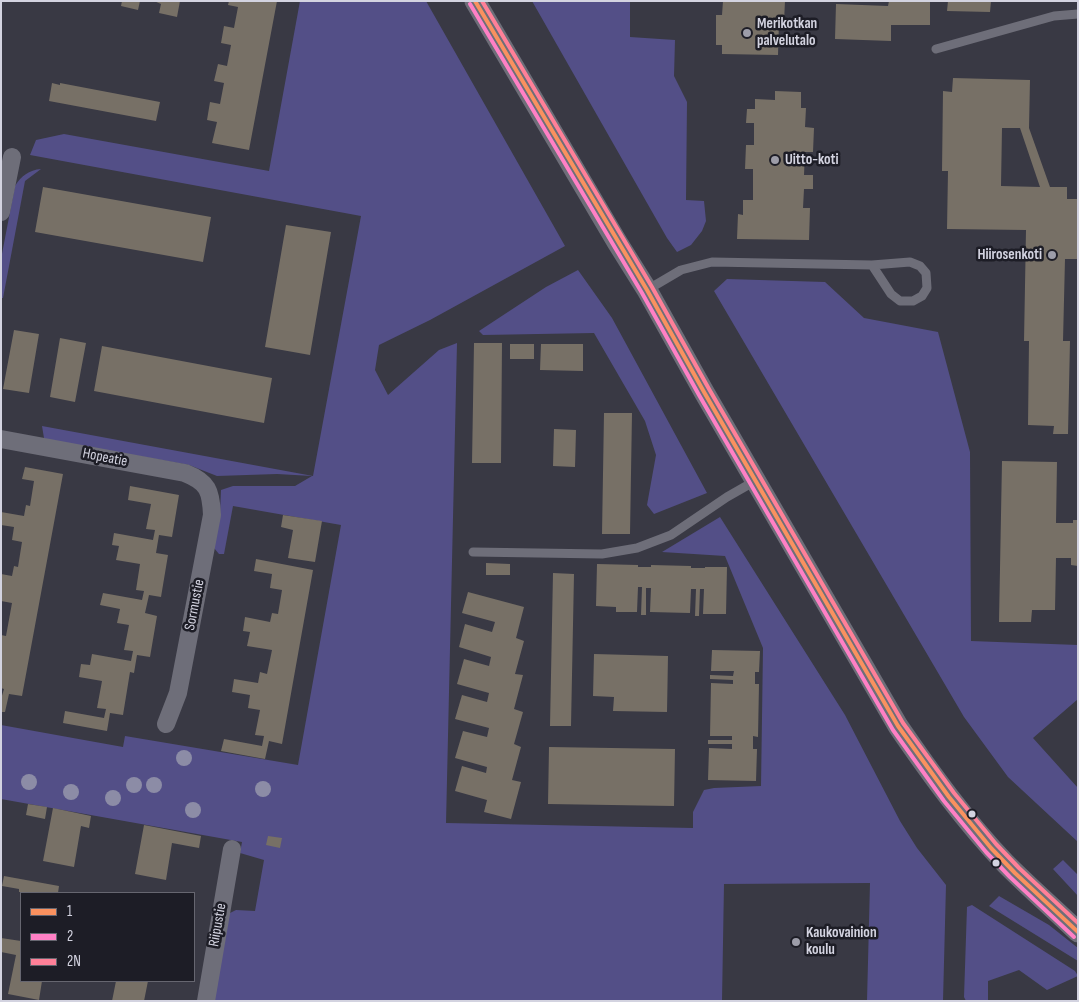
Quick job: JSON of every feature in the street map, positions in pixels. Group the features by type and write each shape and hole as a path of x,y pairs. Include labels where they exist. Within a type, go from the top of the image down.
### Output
{"street":[{"path":"475,1 647,290 903,733 970,824 1006,864 1078,932"},
{"path":"1,212 12,158"},
{"name":"Hopeatie","path":"1,439 185,473 205,484"},
{"name":"Sormustie","path":"166,724 178,693 212,515 211,498 205,484"},
{"name":"Riipustie","path":"206,1001 232,849"},
{"path":"1050,904 1078,920"}],"lane":[{"path":"936,49 1054,16 1078,14"},
{"path":"647,290 681,270 712,262 872,264 910,262 920,266 926,273 927,288 922,296 913,302 900,301 891,294 872,264"},
{"path":"473,552 602,554 637,548 671,535 756,481"}],"shaded area":[{"path":"300,1 426,1 565,246 430,320 379,345 375,370 388,395 439,350 457,343 446,823 693,828 693,812 704,790 761,786 763,648 725,556 662,552 720,517 845,715 900,821 917,848 946,885 943,1001 867,1001 870,883 724,884 722,1001 212,1001 228,914 236,910 255,911 264,860 240,853 242,842 1,799 1,725 123,747 125,736 298,765 341,525 233,506 224,554 219,554 214,548 220,514 221,490 233,486 295,486 312,476 277,474 217,476 189,465 48,440 44,438 42,426 313,476 361,216 30,155 36,140 64,134 269,171"},
{"path":"532,1 630,1 630,37 675,40 674,76 687,102 686,200 704,201 706,221 702,231 691,245 677,252 667,238"},
{"path":"41,169 25,181 3,298 1,298 1,259 15,186 26,174"},
{"path":"578,270 612,318 707,493 654,514 647,505 656,455 645,421 594,333 483,335 479,331 546,287"},
{"path":"727,279 825,282 864,318 938,332 970,452 971,641 1078,645 1078,699 1033,738 1078,788 1078,842 1008,777 964,717 714,291"},
{"path":"1063,860 1078,875 1078,896 1053,869"},
{"path":"999,896 1049,925 1078,948 1078,961 989,906"},
{"path":"972,905 1075,971 1078,976 1047,990 1019,970 988,981 988,1001 966,1001 964,997 967,907"}],"building":[{"path":"122,1 140,1 138,10 121,6"},
{"path":"154,1 180,1 177,17 159,13 161,4"},
{"path":"229,1 277,1 249,150 212,143 217,122 207,120 210,102 220,104 224,83 214,81 218,64 227,66 231,45 221,43 224,26 234,28 238,7 228,5"},
{"name":"Merikotkan palvelutalo","path":"723,1 785,1 784,22 779,22 778,55 722,54 722,45 716,45 716,15 722,15"},
{"path":"889,1 930,1 930,25 891,25 891,41 835,39 836,4 888,6"},
{"path":"948,1 991,1 990,12 947,11"},
{"name":"Hiirosenkoti","path":"953,78 1030,80 1029,128 1050,187 1067,187 1067,199 1078,199 1078,259 1065,259 1063,341 1070,341 1068,434 1053,434 1054,426 1028,425 1029,341 1024,341 1026,230 947,229 948,171 942,171 943,91 952,92","holes":["1002,128 1020,128 1040,187 1001,186"]},
{"path":"52,83 160,102 156,121 49,101"},
{"name":"Uitto-koti","path":"775,91 801,92 801,108 806,108 805,127 814,128 813,152 805,152 804,175 813,175 813,189 804,189 803,208 810,208 809,240 737,239 738,214 743,215 743,200 753,200 753,169 745,169 746,145 754,145 754,123 746,123 747,109 755,109 755,99 775,100"},
{"path":"43,187 211,217 203,262 35,232"},
{"path":"286,225 331,232 310,355 265,347"},
{"path":"14,330 39,334 29,393 3,389"},
{"path":"60,338 86,343 75,402 50,397"},
{"path":"474,343 502,343 501,463 472,463"},
{"path":"510,344 534,344 534,359 510,359"},
{"path":"541,344 583,344 583,371 540,370"},
{"path":"102,346 272,378 264,423 94,391"},
{"path":"604,413 632,413 630,534 602,534"},
{"path":"554,429 576,430 575,467 553,466"},
{"path":"1002,461 1057,462 1056,523 1073,523 1073,520 1078,520 1078,566 1071,565 1071,558 1056,558 1055,610 1032,610 1031,622 999,622"},
{"path":"25,467 63,474 22,696 9,694 5,712 1,712 1,699 4,689 1,688 1,635 6,636 12,603 1,601 1,574 12,576 14,566 18,567 22,542 12,540 14,527 1,525 1,512 24,516 26,505 30,506 34,481 22,479"},
{"path":"130,486 179,495 172,537 159,535 156,553 168,555 161,597 149,595 145,613 157,616 150,657 137,655 134,673 130,672 123,715 110,713 107,731 63,723 65,711 104,718 106,709 97,708 102,681 79,677 81,664 90,665 92,654 131,661 133,651 124,650 129,625 117,623 120,609 100,605 103,593 142,600 144,591 136,590 140,564 116,560 119,546 112,545 114,533 153,540 155,530 146,529 151,504 128,500"},
{"path":"283,515 322,521 315,562 288,558 293,530 281,527"},
{"path":"256,559 313,570 282,744 269,741 265,759 221,751 224,739 262,746 264,736 255,735 260,710 248,708 250,695 232,692 234,679 258,683 260,672 267,674 272,650 247,646 250,632 243,631 245,617 270,622 272,613 278,614 282,590 270,588 272,574 254,571"},
{"path":"486,563 510,564 510,575 486,575"},
{"path":"597,564 638,565 638,567 651,567 651,565 691,566 691,568 727,567 726,614 703,614 704,589 700,589 699,616 695,616 696,589 691,589 690,613 650,612 651,588 646,588 646,615 641,615 642,587 638,587 637,612 616,612 616,607 596,606"},
{"path":"553,573 574,574 571,726 550,726"},
{"path":"468,592 524,607 516,638 524,641 515,674 523,675 514,709 523,712 514,744 521,747 512,780 521,782 511,819 484,812 487,800 455,791 462,766 486,773 487,767 455,758 463,731 487,737 489,728 455,719 462,695 487,702 489,693 457,684 464,659 489,666 491,657 459,647 465,624 492,632 495,622 462,613"},
{"path":"712,650 760,651 759,672 755,672 755,684 759,684 758,737 753,736 753,749 757,749 756,781 708,780 709,748 732,749 732,744 708,744 708,740 732,740 732,736 710,736 711,683 733,684 733,680 710,679 710,675 733,676 734,671 711,671"},
{"path":"594,654 668,656 667,712 613,711 614,697 593,696"},
{"path":"549,747 675,749 674,806 548,804"},
{"path":"28,804 47,807 45,819 26,815"},
{"path":"53,808 91,816 89,828 81,826 74,867 43,861"},
{"path":"144,825 201,836 199,848 172,843 166,880 135,874"},
{"path":"268,836 282,838 280,848 266,845"},
{"path":"4,876 59,886 58,892 20,892 19,889 2,886"},
{"path":"1,938 20,941 20,982 42,982 39,1000 8,994 16,955 1,952"},
{"path":"116,982 148,982 144,1001 112,1001"}],"transit line":[{"name":"1","path":"475,1 647,290 898,726 949,797 991,848 1078,932"},
{"name":"2N","path":"482,1 652,287 903,723 954,793 996,844 1078,923"},
{"name":"2","path":"470,4 642,293 893,730 944,801 986,852 1074,937"}],"place":[{"name":"Merikotkan palvelutalo","path":"747,33"},
{"name":"Uitto-koti","path":"775,160"},
{"name":"Hiirosenkoti","path":"1052,255"},
{"name":"Kaukovainion koulu","path":"796,942"}]}
